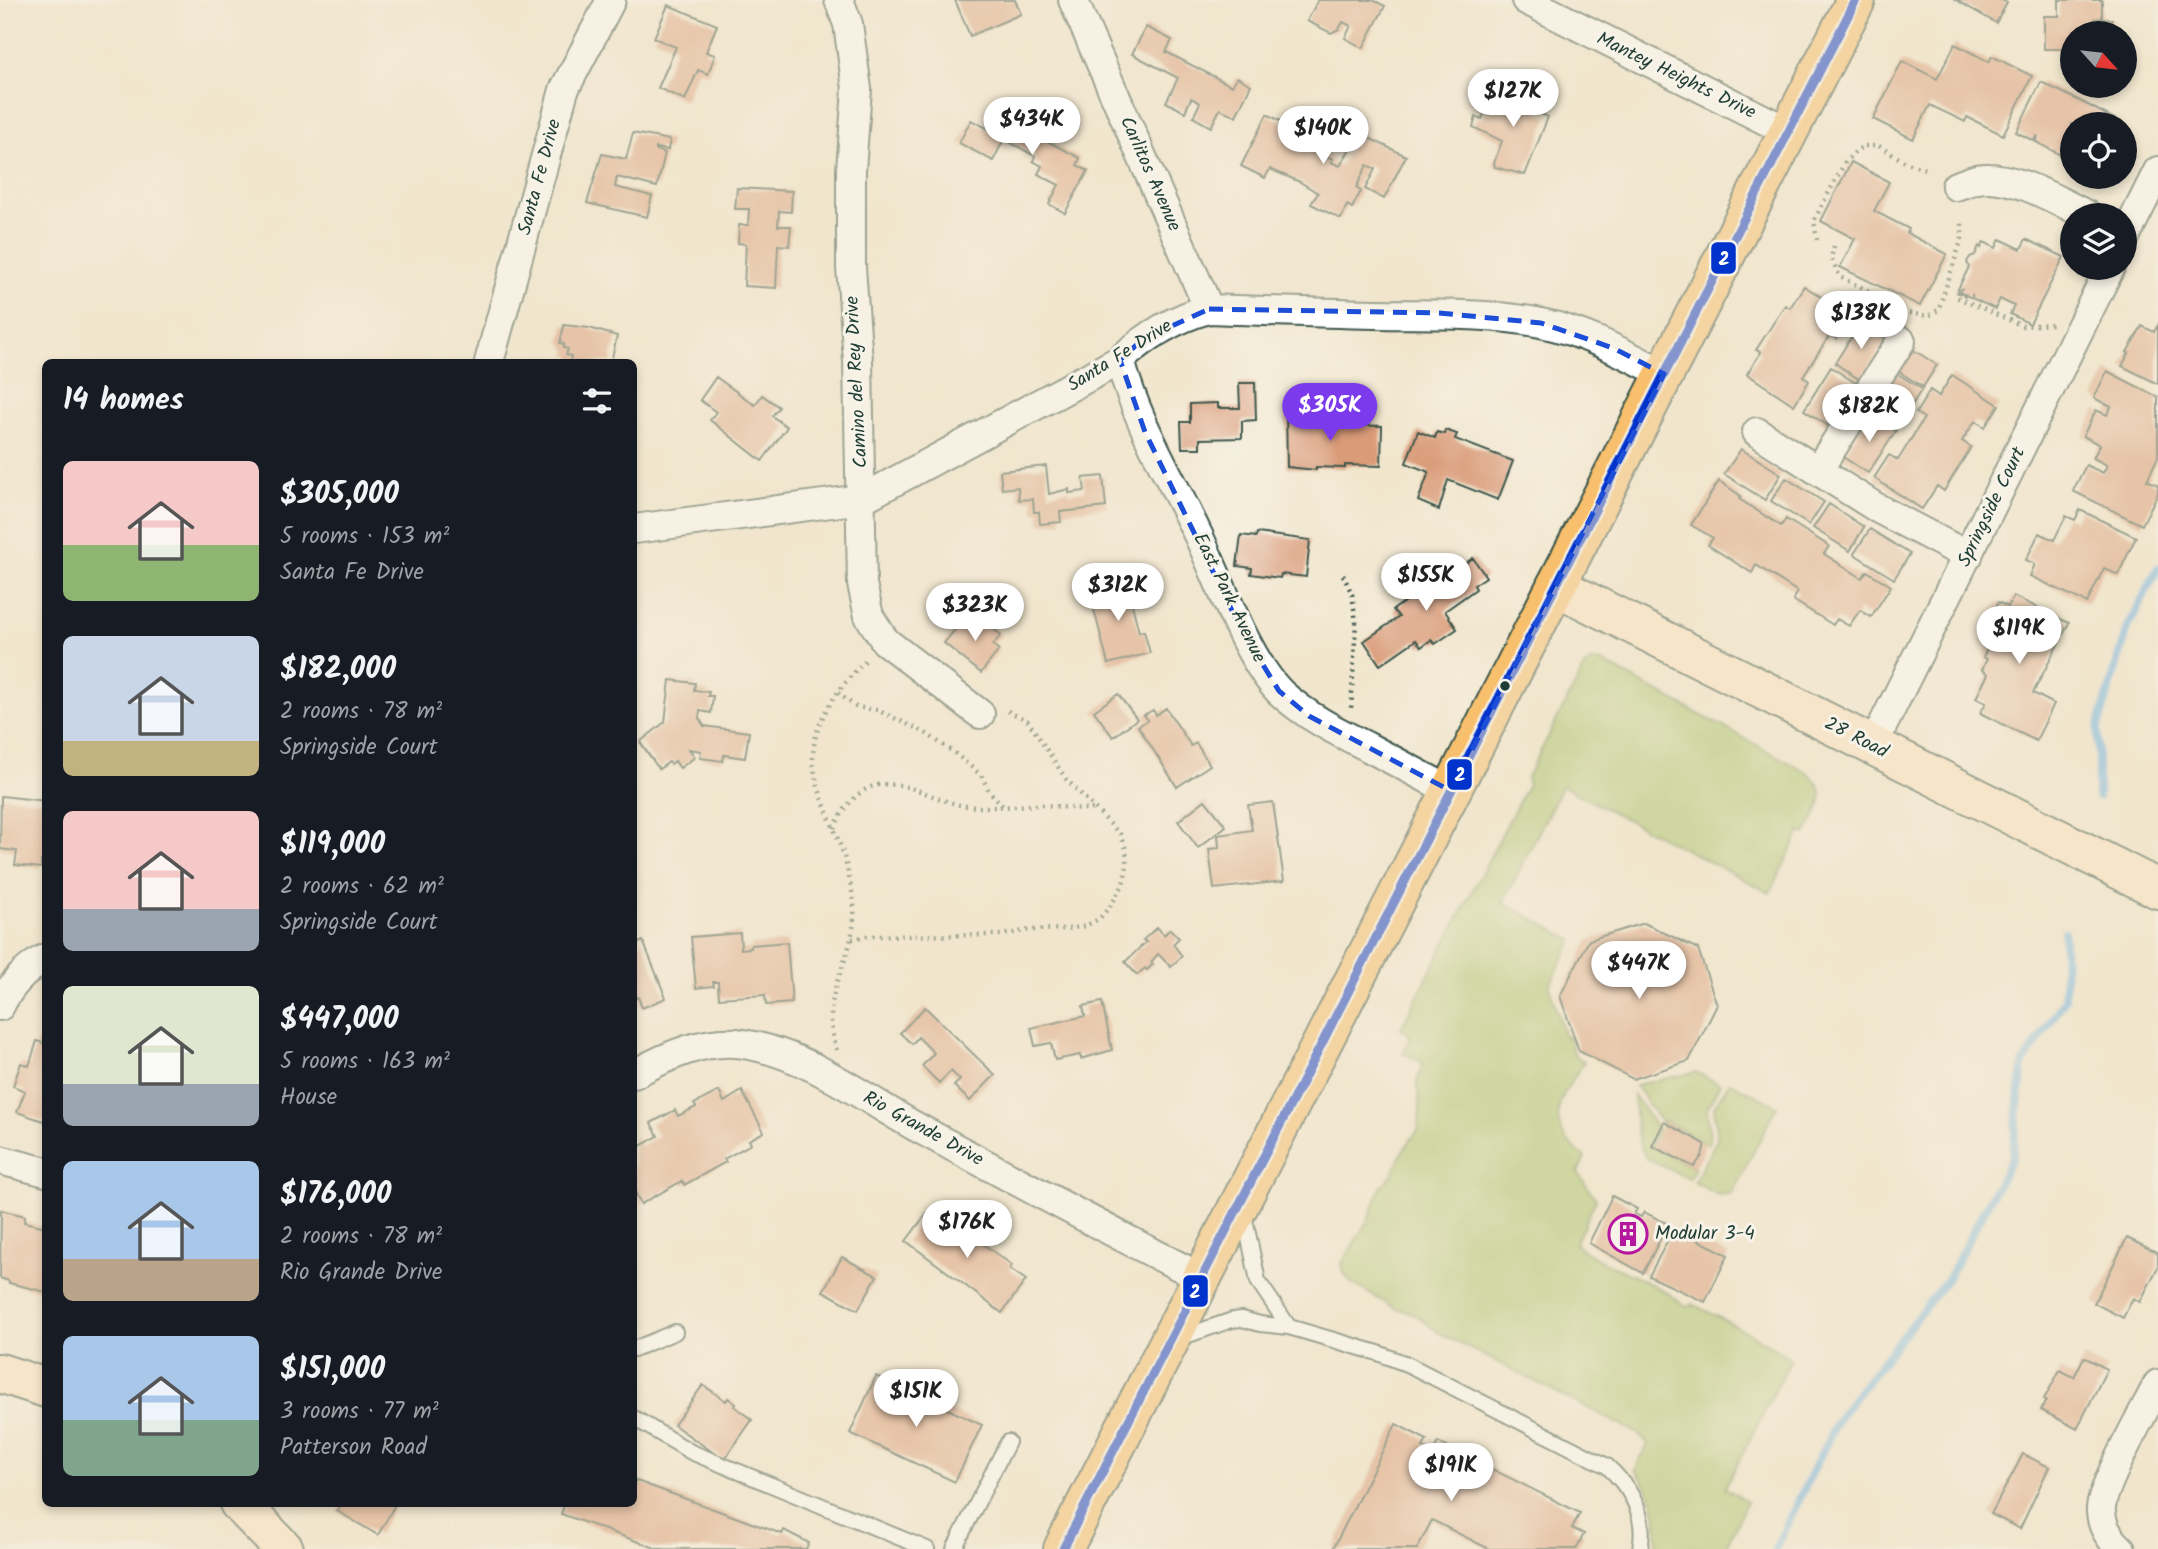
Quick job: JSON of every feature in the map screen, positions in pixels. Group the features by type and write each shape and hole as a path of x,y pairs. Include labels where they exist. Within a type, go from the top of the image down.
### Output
{"main road":[{"path":"1063,1549 1856,0"}],"street":[{"name":"Santa Fe Drive","path":"490,359 564,90 611,0"},
{"name":"Camino del Rey Drive","path":"839,0 848,24 856,89 851,170 851,268 858,361 862,584 869,616 885,641 980,713"},
{"name":"Carlitos Avenue","path":"1073,0 1209,309"},
{"name":"Mantey Heights Drive","path":"1526,0 1789,132"},
{"path":"2137,212 2158,171"},
{"path":"1955,186 1979,178 2006,181 2062,203"},
{"name":"Springside Court","path":"1872,747 2104,280"},
{"name":"Santa Fe Drive","path":"637,529 862,499 1120,360 1143,339 1189,314 1209,309 1439,313 1541,323 1577,333 1664,374"},
{"path":"1818,470 1901,341"},
{"name":"East Park Avenue","path":"1120,360 1145,432 1241,629 1279,691 1309,716 1451,791"},
{"path":"1757,432 1877,508 1968,556"},
{"name":"28 Road","path":"1556,586 2158,889"},
{"path":"0,1006 33,964 42,960"},
{"name":"Rio Grande Drive","path":"637,1072 662,1058 701,1046 741,1044 779,1052 831,1077 920,1129 1202,1278"},
{"path":"0,1160 42,1171"},
{"path":"0,1373 42,1387"},
{"path":"2115,1543 2101,1512 2105,1488 2158,1384"},
{"path":"243,1507 284,1549"}],"lane":[{"path":"1242,1201 1258,1281 1289,1327"},
{"path":"1169,1342 1242,1319 1289,1327 1409,1365 1607,1466 1625,1483 1638,1507 1643,1534 1640,1549"},
{"path":"637,1348 675,1332"},
{"path":"637,1420 691,1452 927,1549"},
{"path":"954,1549 1009,1442"}],"path":[{"path":"1817,240 1814,221 1845,162 1857,150 1864,146 1879,146 1907,163 1925,169"},
{"path":"1834,246 1831,258 1840,277 1869,290 1901,312 1928,316 1938,310 1941,302 1962,238 1962,221"},
{"path":"1973,296 1965,295 1960,288 1956,297 2023,327 2061,323"},
{"path":"1343,575 1352,594 1356,622 1352,707 1345,735"},
{"path":"831,1077 841,1058 830,1021 832,998 852,939 855,912 846,861 818,785 813,761 817,735 828,706 850,675 885,641"},
{"path":"838,693 856,707 877,710 924,732 952,751 981,775 989,791 1004,807"},
{"path":"852,939 867,936 1001,935 1085,926 1099,919 1124,886 1126,849 1120,834 1054,765 1028,721 1006,709 992,709 980,713"},
{"path":"834,828 842,811 851,801 863,790 877,785 891,784 912,788 965,806 1040,805 1076,810 1096,809"}],"highlighted area":[{"path":"1209,309 1439,313 1541,323 1613,348 1664,374 1451,791 1309,716 1279,691 1241,629 1145,432 1120,360 1143,339"}],"green space":[{"path":"1592,661 1602,662 1807,772 1820,787 1821,802 1818,809 1806,834 1800,832 1770,893 1562,786 1503,903 1573,940 1549,986 1565,1037 1569,1036 1575,1056 1584,1061 1563,1096 1558,1116 1559,1125 1568,1142 1585,1157 1578,1173 1596,1199 1575,1244 1605,1263 1663,1290 1687,1306 1692,1304 1731,1323 1791,1359 1725,1488 1747,1501 1725,1549 1656,1547 1654,1506 1635,1470 1648,1444 1637,1433 1439,1333 1418,1316 1393,1307 1351,1283 1343,1272 1342,1263 1369,1218 1381,1187 1393,1173 1402,1152 1418,1130 1420,1110 1417,1082 1423,1063 1403,1053 1411,1036 1401,1028 1528,784 1527,777 1585,666"},
{"path":"1696,1072 1720,1084 1707,1109 1710,1140 1708,1144 1665,1121 1662,1124 1635,1085"},
{"path":"1730,1082 1777,1106 1732,1194 1718,1195 1694,1182 1717,1139 1714,1107"},
{"path":"1634,1095 1658,1129 1650,1146 1695,1168 1689,1179 1646,1158 1638,1136"}],"building":[{"path":"955,0 1015,0 1021,14 970,36"},
{"path":"1318,0 1373,0 1385,6 1363,48 1345,38 1351,26 1343,22 1339,29 1331,33 1307,21"},
{"path":"1956,0 2002,0 2007,3 1996,23"},
{"path":"2059,0 2102,0 2102,18 2094,19 2112,21 2060,21 2060,49 2044,49 2044,16 2059,16"},
{"path":"668,5 717,25 706,52 715,55 708,74 698,70 685,100 658,88 676,47 654,38"},
{"path":"1146,27 1172,40 1166,52 1232,86 1237,77 1251,85 1236,116 1220,109 1211,127 1193,117 1200,103 1191,98 1185,112 1166,102 1178,78 1132,54"},
{"path":"1955,44 1989,62 1992,56 2032,76 2003,135 1967,117 1965,122 1930,105 1913,139 1873,119 1902,61 1937,79"},
{"path":"2041,82 2060,91 2060,98 2074,98 2101,112 2060,112 2060,155 2036,142 2038,137 2036,136 2034,141 2016,132"},
{"path":"1494,87 1542,105 1539,113 1548,117 1525,175 1495,167 1502,141 1473,127 1476,117 1482,119"},
{"path":"1267,114 1288,125 1281,138 1287,141 1293,128 1311,137 1305,148 1333,159 1331,162 1340,166 1359,133 1406,156 1384,199 1365,189 1375,169 1367,165 1356,188 1361,191 1352,208 1347,205 1341,219 1311,204 1318,193 1300,182 1270,169 1265,178 1241,166"},
{"path":"1012,118 1080,158 1077,165 1088,171 1065,213 1049,204 1059,185 1038,174 1042,166 1033,161 1035,156 1004,139 993,161 959,143 971,120 1002,136"},
{"path":"633,133 670,140 668,150 656,148 665,153 657,187 617,177 615,187 652,196 647,217 587,203 602,154 626,159"},
{"path":"1851,162 1889,182 1874,211 1909,229 1907,233 1947,254 1920,306 1840,267 1855,239 1821,221"},
{"path":"737,188 792,191 791,212 779,211 778,226 791,226 789,246 778,245 776,288 744,286 746,244 738,243 739,225 748,225 749,209 735,209"},
{"path":"2000,239 2021,249 2026,239 2060,255 2060,265 2030,324 2010,314 2014,306 2000,299 1995,309 1957,291 1969,267 1967,262 1975,255 1979,246 1981,248 1984,242 1996,248"},
{"path":"1804,286 1851,316 1836,339 1830,335 1803,376 1809,381 1794,405 1747,374 1761,352 1756,350 1785,305 1790,308"},
{"path":"1861,322 1887,339 1860,380 1835,363"},
{"path":"564,325 589,328 617,336 612,359 570,359 571,356 566,355 568,349 560,343"},
{"path":"2158,325 2158,384 2122,366 2142,326 2154,332"},
{"path":"1912,349 1937,365 1923,387 1898,371"},
{"path":"1831,367 1857,384 1830,427 1804,410"},
{"path":"2107,371 2158,397 2158,457 2147,480 2158,485 2158,493 2142,525 2073,491 2086,465 2103,473 2107,465 2093,458 2100,445 2083,436 2096,410 2107,415 2111,407 2094,398"},
{"path":"1896,373 1922,389 1898,427 1873,410"},
{"path":"1952,375 1999,405 1985,427 1975,421 1962,441 1971,447 1944,491 1937,486 1922,509 1874,478 1889,455 1898,460 1924,418 1916,413 1930,390 1939,396"},
{"path":"716,377 755,405 762,395 779,407 772,416 787,427 762,461 710,420 716,412 700,400"},
{"path":"1239,383 1255,383 1256,420 1242,421 1242,438 1200,439 1200,448 1182,448 1181,422 1190,422 1190,404 1218,403 1218,408 1240,408"},
{"path":"1286,409 1308,410 1307,417 1346,419 1346,425 1382,426 1381,466 1345,465 1345,468 1316,467 1316,470 1287,467"},
{"path":"1870,414 1896,431 1868,473 1843,457"},
{"path":"1445,430 1457,434 1455,439 1513,461 1498,500 1448,480 1439,510 1418,501 1429,472 1406,463 1418,431 1435,438 1437,432 1444,434"},
{"path":"1741,449 1781,474 1765,500 1724,474"},
{"path":"1046,466 1049,494 1069,489 1069,493 1085,491 1083,478 1103,476 1106,507 1060,512 1061,522 1040,524 1039,512 1034,512 1033,499 1019,500 1018,487 1002,489 1000,471"},
{"path":"1786,478 1824,502 1809,525 1771,501"},
{"path":"1719,481 1741,496 1739,499 1781,526 1786,519 1829,546 1824,554 1862,578 1867,571 1891,586 1871,617 1860,610 1849,626 1837,619 1833,625 1793,600 1798,592 1756,565 1752,573 1708,545 1713,538 1691,525"},
{"path":"1829,504 1864,527 1850,551 1813,528"},
{"path":"2080,510 2136,537 2118,575 2104,568 2087,603 2030,576 2035,564 2026,560 2039,533 2054,540 2066,516 2075,520"},
{"path":"1870,529 1910,554 1894,579 1854,554"},
{"path":"1257,533 1310,540 1306,577 1281,574 1280,578 1251,574 1252,568 1237,566 1241,535 1256,537"},
{"path":"1473,558 1486,577 1474,585 1476,589 1445,611 1457,629 1435,644 1431,640 1421,647 1416,640 1380,665 1364,641 1399,617 1393,610 1458,563 1460,567"},
{"path":"1126,581 1139,632 1144,631 1150,653 1108,664 1089,590"},
{"path":"2013,596 2069,623 2033,693 2054,704 2036,741 1980,713 1986,703 1976,698 1988,674 1982,670 1987,659 1983,657 1994,634 1985,629 1998,602 2008,607"},
{"path":"977,616 1001,635 993,645 999,650 981,673 944,643 962,621 969,626"},
{"path":"670,680 695,683 694,690 709,692 708,696 713,696 711,713 700,711 699,718 704,726 749,732 745,758 724,755 723,761 700,758 701,751 689,749 695,757 680,768 675,761 659,769 640,742 665,722"},
{"path":"1118,694 1137,719 1113,737 1094,711"},
{"path":"1166,708 1191,746 1196,743 1210,765 1177,787 1138,726 1148,720 1144,715 1153,710 1156,715"},
{"path":"1,796 42,801 41,868 15,865 17,851 0,849"},
{"path":"1205,800 1226,826 1198,848 1178,821"},
{"path":"1273,802 1284,881 1214,889 1209,849 1219,848 1218,835 1252,830 1248,805"},
{"path":"1644,923 1698,949 1717,1005 1689,1061 1633,1079 1579,1051 1560,996 1589,940"},
{"path":"1157,927 1164,935 1170,929 1179,938 1173,944 1182,956 1171,967 1158,954 1147,970 1145,968 1137,975 1125,962"},
{"path":"740,933 741,949 751,948 751,945 787,942 792,1003 766,1005 765,995 719,998 718,982 713,982 714,986 696,988 691,937"},
{"path":"643,941 666,998 642,1008 637,998 637,944"},
{"path":"1102,1002 1112,1050 1081,1059 1080,1055 1055,1060 1051,1043 1035,1046 1031,1028 1085,1016 1083,1006"},
{"path":"925,1007 995,1075 970,1101 954,1086 960,1080 951,1071 939,1083 922,1066 934,1053 918,1037 912,1044 900,1033"},
{"path":"37,1041 42,1043 42,1121 17,1112 25,1091 13,1086 21,1063 29,1066"},
{"path":"719,1091 724,1102 742,1091 764,1132 749,1140 751,1144 724,1159 726,1162 684,1185 682,1181 641,1204 637,1196 637,1140 640,1146 658,1136 651,1123 675,1110 678,1116 696,1107 694,1104"},
{"path":"1664,1122 1705,1144 1702,1156 1694,1167 1652,1146"},
{"name":"Modular 3-4","path":"1612,1196 1637,1209 1634,1214 1641,1217 1644,1212 1668,1224 1643,1273 1589,1243"},
{"path":"930,1209 944,1219 946,1217 1012,1265 1010,1269 1026,1280 1002,1313 906,1241"},
{"path":"1,1210 25,1216 24,1222 42,1226 42,1291 9,1283 0,1278"},
{"path":"1674,1228 1728,1255 1705,1302 1649,1276"},
{"path":"2127,1238 2158,1253 2158,1267 2140,1302 2133,1298 2123,1318 2094,1303"},
{"path":"842,1257 877,1276 858,1310 823,1291"},
{"path":"2084,1357 2107,1369 2077,1429 2041,1410 2060,1370 2074,1377"},
{"path":"876,1376 982,1425 955,1482 850,1433"},
{"path":"703,1385 726,1401 728,1398 752,1420 724,1460 674,1425"},
{"path":"1396,1424 1427,1440 1423,1447 1433,1452 1438,1442 1580,1513 1572,1528 1584,1534 1576,1549 1489,1549 1432,1520 1417,1549 1333,1549"},
{"path":"2023,1454 2049,1467 2020,1529 1991,1514"},
{"path":"637,1481 782,1534 784,1530 809,1543 806,1549 658,1549 561,1514 564,1507 637,1507"},
{"path":"340,1507 394,1507 378,1535 337,1511"}],"waterway":[{"path":"2098,797 2098,727 2129,625 2158,568"},
{"path":"1775,1549 1839,1417 1948,1278 2012,1158 2023,1064 2065,999 2064,932"}],"transit line":[{"name":"2","path":"1063,1549 1856,0"}],"place":[{"name":"Modular 3-4","path":"1628,1234"}]}
